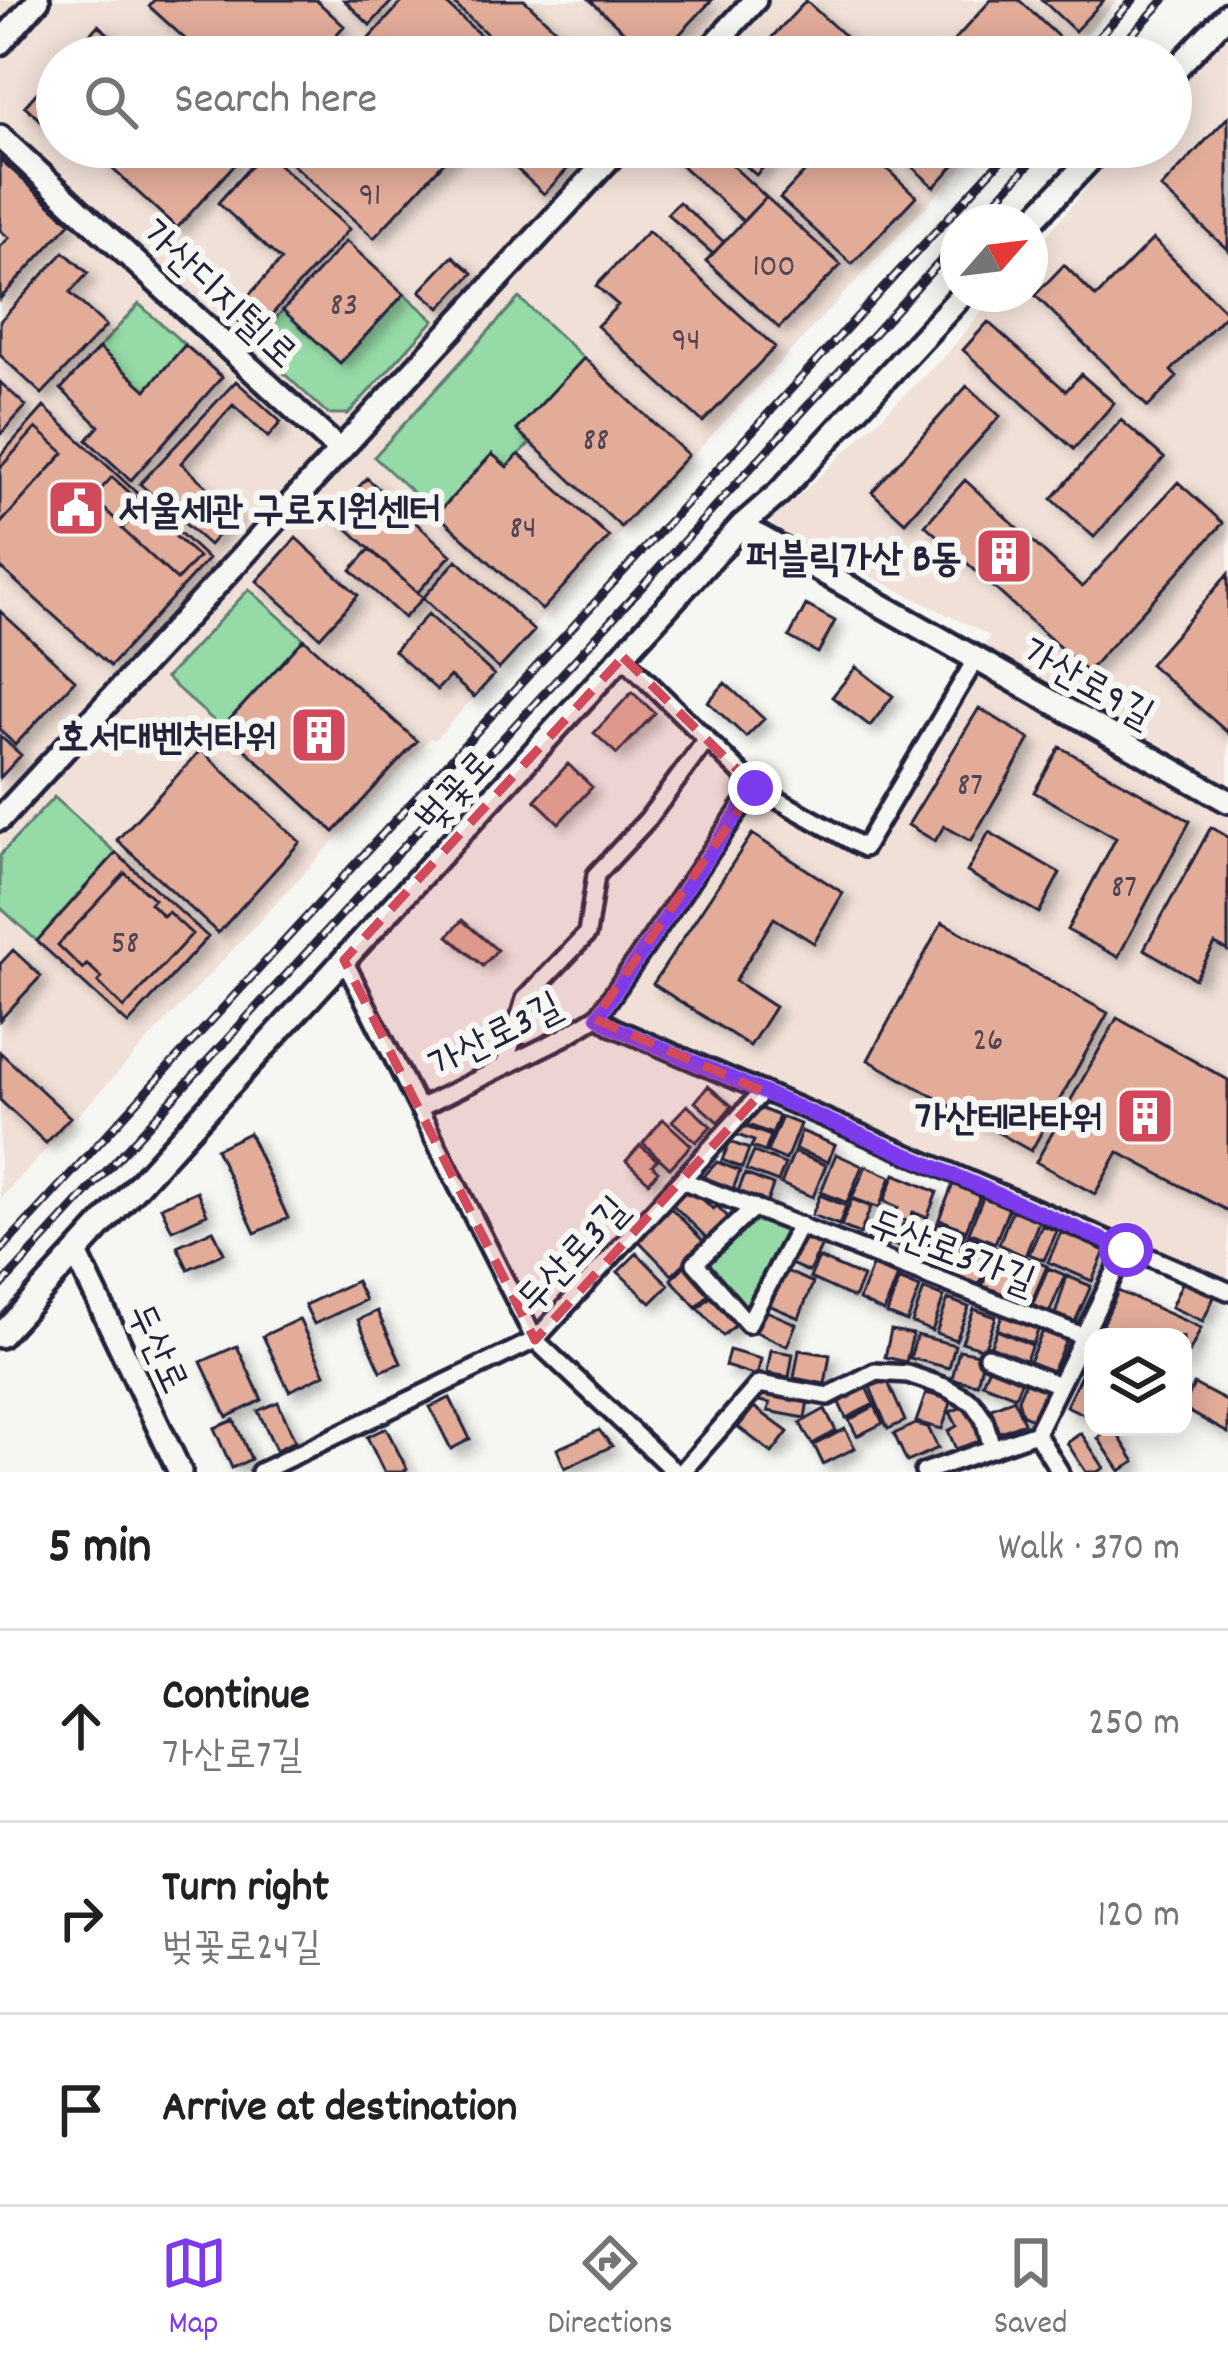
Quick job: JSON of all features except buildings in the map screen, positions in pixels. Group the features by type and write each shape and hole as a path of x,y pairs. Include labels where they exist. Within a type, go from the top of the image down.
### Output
{"street":[{"path":"0,43 38,0"},
{"path":"722,36 755,0"},
{"path":"1192,52 1228,14"},
{"name":"가산디지털1로","path":"0,137 340,451"},
{"path":"0,819 601,168"},
{"path":"1048,205 1082,168"},
{"name":"벚꽃로","path":"0,1336 741,526 779,493 946,312"},
{"name":"가산로9길","path":"741,526 1228,801"},
{"path":"623,657 755,788 598,1016 613,1027 1228,1291"},
{"name":"가산로9길","path":"755,788 864,848 976,659"},
{"path":"503,1067 525,999 587,934 596,875 648,820 707,739"},
{"name":"가산로3길","path":"344,960 535,1340 678,1472"},
{"name":"가산로3길","path":"420,1108 598,1016"},
{"name":"두산로3길","path":"260,1472 535,1340 763,1091"},
{"name":"두산로3가길","path":"683,1181 1083,1336"},
{"path":"754,1207 695,1263 748,1324 800,1225"},
{"path":"924,1472 1036,1433 1126,1250"},
{"name":"두산로","path":"76,1253 179,1472"},
{"path":"987,1356 1059,1385"},
{"path":"678,1472 759,1384 828,1396 875,1372 908,1374 972,1402 984,1419 992,1448"},
{"path":"1036,1433 1060,1472"}],"highlighted area":[{"path":"623,657 755,787 595,1019 763,1091 535,1340 344,960"}],"shaded area":[{"path":"0,0 1118,0 1084,36 36,36 36,168 961,168 532,628 435,740 430,738 0,1199"},
{"path":"1228,20 1228,1278 598,1016 755,787 864,847 990,636 768,521 944,357 982,312 1048,312 1048,234 1103,168 1192,168 1192,62"}],"green space":[{"path":"404,294 434,320 348,414 328,414 252,344 283,310 341,363"},
{"path":"519,298 584,358 517,430 530,443 507,467 492,454 437,514 374,457"},
{"path":"139,304 185,345 146,390 99,348"},
{"path":"249,589 304,639 222,728 166,678"},
{"path":"54,797 116,853 37,941 0,907 0,855"},
{"path":"754,1207 800,1225 748,1324 695,1263"}],"railway":[{"path":"1100,36 1133,0"},
{"path":"1131,36 1164,0"},
{"path":"0,1251 994,168"},
{"path":"993,204 1026,168"},
{"path":"0,1287 940,262"}],"place":[{"name":"서울세관 구로지원센터","path":"76,508"},
{"name":"퍼블릭가산 B동","path":"1004,556"},
{"name":"호서대벤처타워","path":"319,735"},
{"name":"가산테라타워","path":"1145,1116"}],"route":[{"path":"755,788 598,1016 613,1027 1126,1250"}]}
